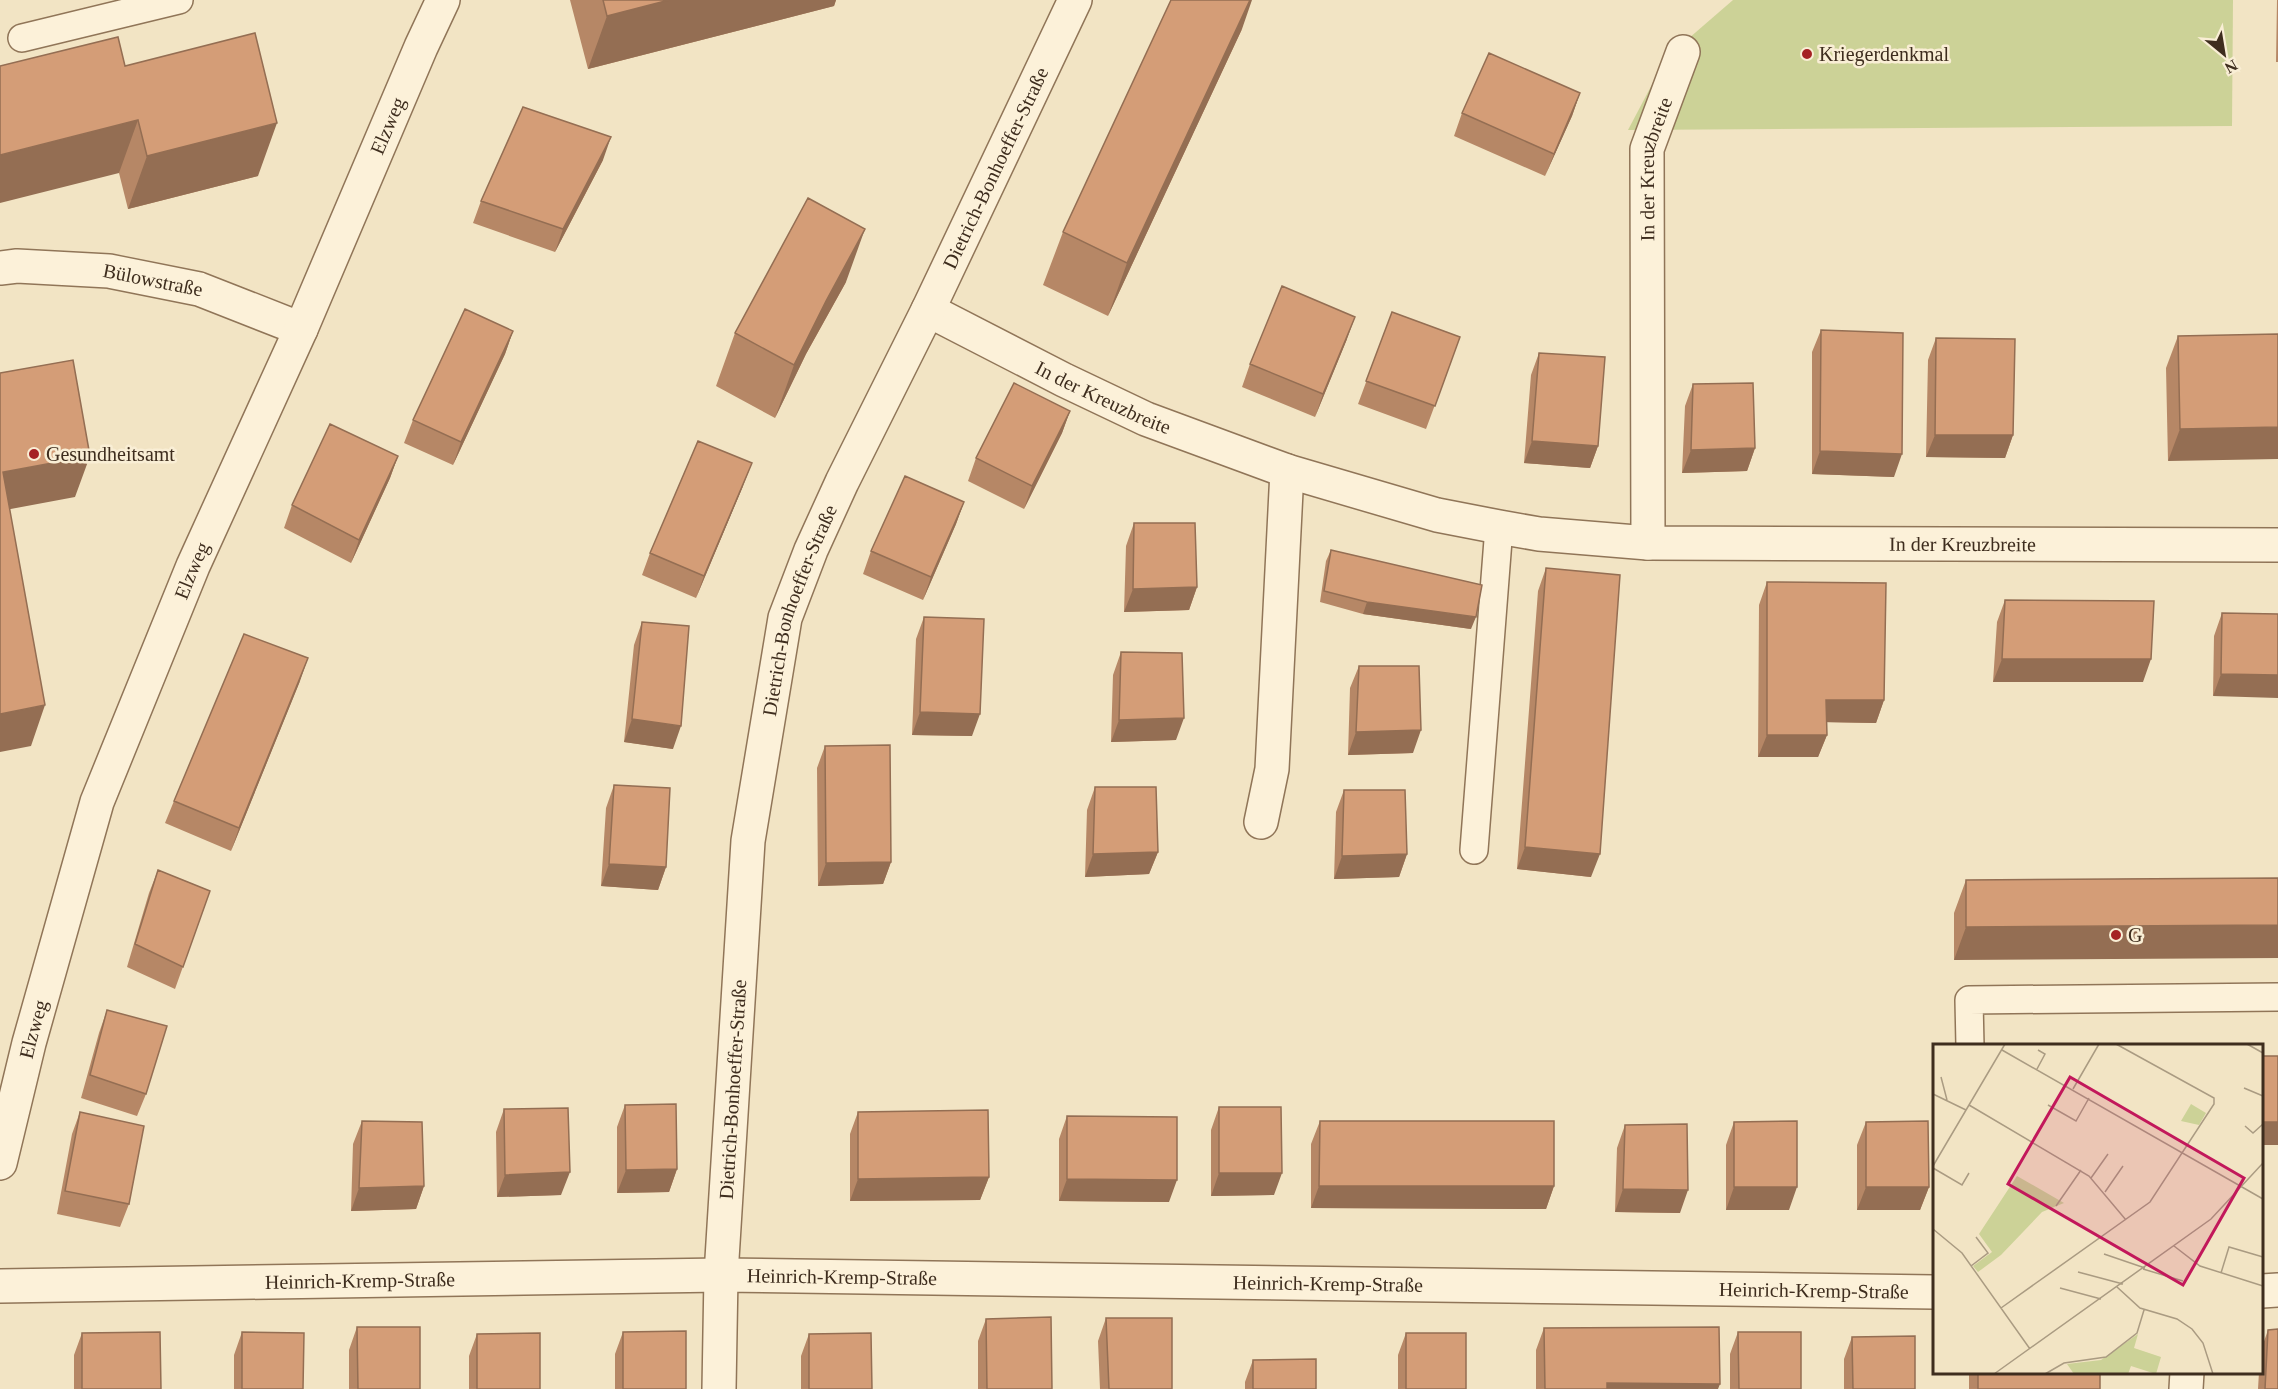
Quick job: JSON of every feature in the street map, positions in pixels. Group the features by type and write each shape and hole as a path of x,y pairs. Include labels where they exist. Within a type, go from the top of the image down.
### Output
{"street":[{"name":"Elzweg","path":"0,1163 29,1043 97,802 193,566 301,328 443,0"},
{"name":"Dietrich-Bonhoeffer-Straße","path":"721,1275 748,841 784,618 811,549 838,491 928,310 1075,0"},
{"name":"In der Kreuzbreite","path":"1648,543 1647,149 1683,52"},
{"name":"Bülowstraße","path":"0,268 110,271 199,289 301,328"},
{"name":"In der Kreuzbreite","path":"928,310 1146,419 1287,471 1437,514 1539,534 1648,543 2278,545"},
{"path":"1261,822 1272,769 1287,471"},
{"name":"Heinrich-Kremp-Straße","path":"0,1286 721,1275 1933,1292"},
{"name":"Heinrich-Kremp-Straße","path":"719,1389 721,1275"},
{"path":"2263,1291 2278,1290"}],"lane":[{"path":"22,38 179,0"},
{"path":"1474,850 1499,527"},
{"path":"1970,1044 1970,1000 2278,997"}],"green space":[{"path":"1733,0 2233,0 2232,126 1628,130 1666,58"}],"building":[{"path":"603,0 669,0 607,16"},
{"path":"1171,0 1250,0 1127,263 1063,232"},
{"path":"255,33 277,123 147,156 138,120 0,155 0,66 118,37 125,66"},
{"path":"1489,53 1580,93 1554,154 1462,113"},
{"path":"523,107 611,137 563,229 481,201"},
{"path":"808,198 865,229 794,365 735,333"},
{"path":"1282,286 1355,317 1323,394 1250,364"},
{"path":"465,309 513,331 461,442 413,420"},
{"path":"1392,312 1460,337 1435,406 1366,381"},
{"path":"1821,330 1903,333 1902,454 1820,451"},
{"path":"2278,334 2278,427 2180,429 2178,336"},
{"path":"1936,338 2015,339 2013,435 1935,435"},
{"path":"1539,353 1605,357 1598,446 1532,441"},
{"path":"73,360 90,456 3,472 45,705 0,714 0,373"},
{"path":"1014,383 1070,411 1032,486 976,458"},
{"path":"1753,383 1755,448 1691,450 1693,384"},
{"path":"330,424 398,456 359,540 292,505"},
{"path":"698,441 752,463 704,576 650,553"},
{"path":"905,476 964,502 931,577 871,551"},
{"path":"1134,523 1195,523 1197,587 1133,589"},
{"path":"1331,550 1482,585 1476,617 1367,602 1324,591"},
{"path":"1546,568 1620,575 1600,854 1525,847"},
{"path":"1767,582 1886,583 1884,700 1826,700 1827,735 1767,735"},
{"path":"2005,600 2154,601 2151,659 2002,659"},
{"path":"2222,613 2278,614 2278,675 2221,674"},
{"path":"924,617 984,619 980,714 920,712"},
{"path":"642,622 689,626 681,726 632,719"},
{"path":"244,634 308,658 239,828 174,801"},
{"path":"1121,652 1182,653 1184,718 1119,720"},
{"path":"1359,666 1419,666 1421,730 1356,732"},
{"path":"890,745 891,862 826,863 825,746"},
{"path":"614,785 670,788 666,867 609,864"},
{"path":"1095,787 1156,787 1158,852 1093,854"},
{"path":"1344,790 1405,790 1407,854 1342,856"},
{"path":"158,870 210,891 183,967 135,944"},
{"path":"2278,878 2278,925 1966,927 1966,880"},
{"path":"107,1010 167,1026 146,1094 90,1075"},
{"path":"2263,1056 2278,1056 2278,1122 2263,1122"},
{"path":"676,1104 677,1169 626,1170 625,1105"},
{"path":"1219,1107 1281,1107 1282,1173 1219,1173"},
{"path":"568,1108 570,1172 505,1175 504,1109"},
{"path":"988,1110 989,1177 858,1179 858,1112"},
{"path":"80,1112 144,1126 129,1204 65,1191"},
{"path":"1067,1116 1177,1117 1177,1180 1067,1179"},
{"path":"362,1121 422,1122 424,1186 359,1188"},
{"path":"1320,1121 1554,1121 1554,1186 1319,1186"},
{"path":"1797,1121 1797,1187 1734,1187 1734,1122"},
{"path":"1928,1121 1929,1187 1866,1187 1866,1122"},
{"path":"1687,1124 1688,1190 1623,1189 1625,1125"},
{"path":"1051,1317 1052,1389 987,1389 986,1319"},
{"path":"1106,1318 1172,1318 1172,1389 1109,1389"},
{"path":"357,1327 420,1327 420,1389 358,1389"},
{"path":"1719,1327 1720,1384 1607,1383 1607,1389 1545,1389 1544,1328"},
{"path":"2278,1329 2278,1389 2265,1389 2268,1330"},
{"path":"686,1331 686,1389 623,1389 623,1332"},
{"path":"160,1332 161,1389 82,1389 82,1333"},
{"path":"242,1332 304,1333 303,1389 242,1389"},
{"path":"1738,1332 1801,1332 1801,1389 1739,1389"},
{"path":"540,1333 540,1389 477,1389 477,1334"},
{"path":"871,1333 872,1389 809,1389 809,1334"},
{"path":"1406,1333 1466,1333 1466,1389 1406,1389"},
{"path":"1915,1336 1915,1389 1853,1389 1852,1337"},
{"path":"1316,1359 1316,1389 1253,1389 1253,1360"},
{"path":"1978,1374 2100,1374 2100,1389 1978,1389"}],"place":[{"name":"Kriegerdenkmal","path":"1807,54"},
{"name":"Gesundheitsamt","path":"34,454"},
{"name":"G","path":"2116,935"}]}
